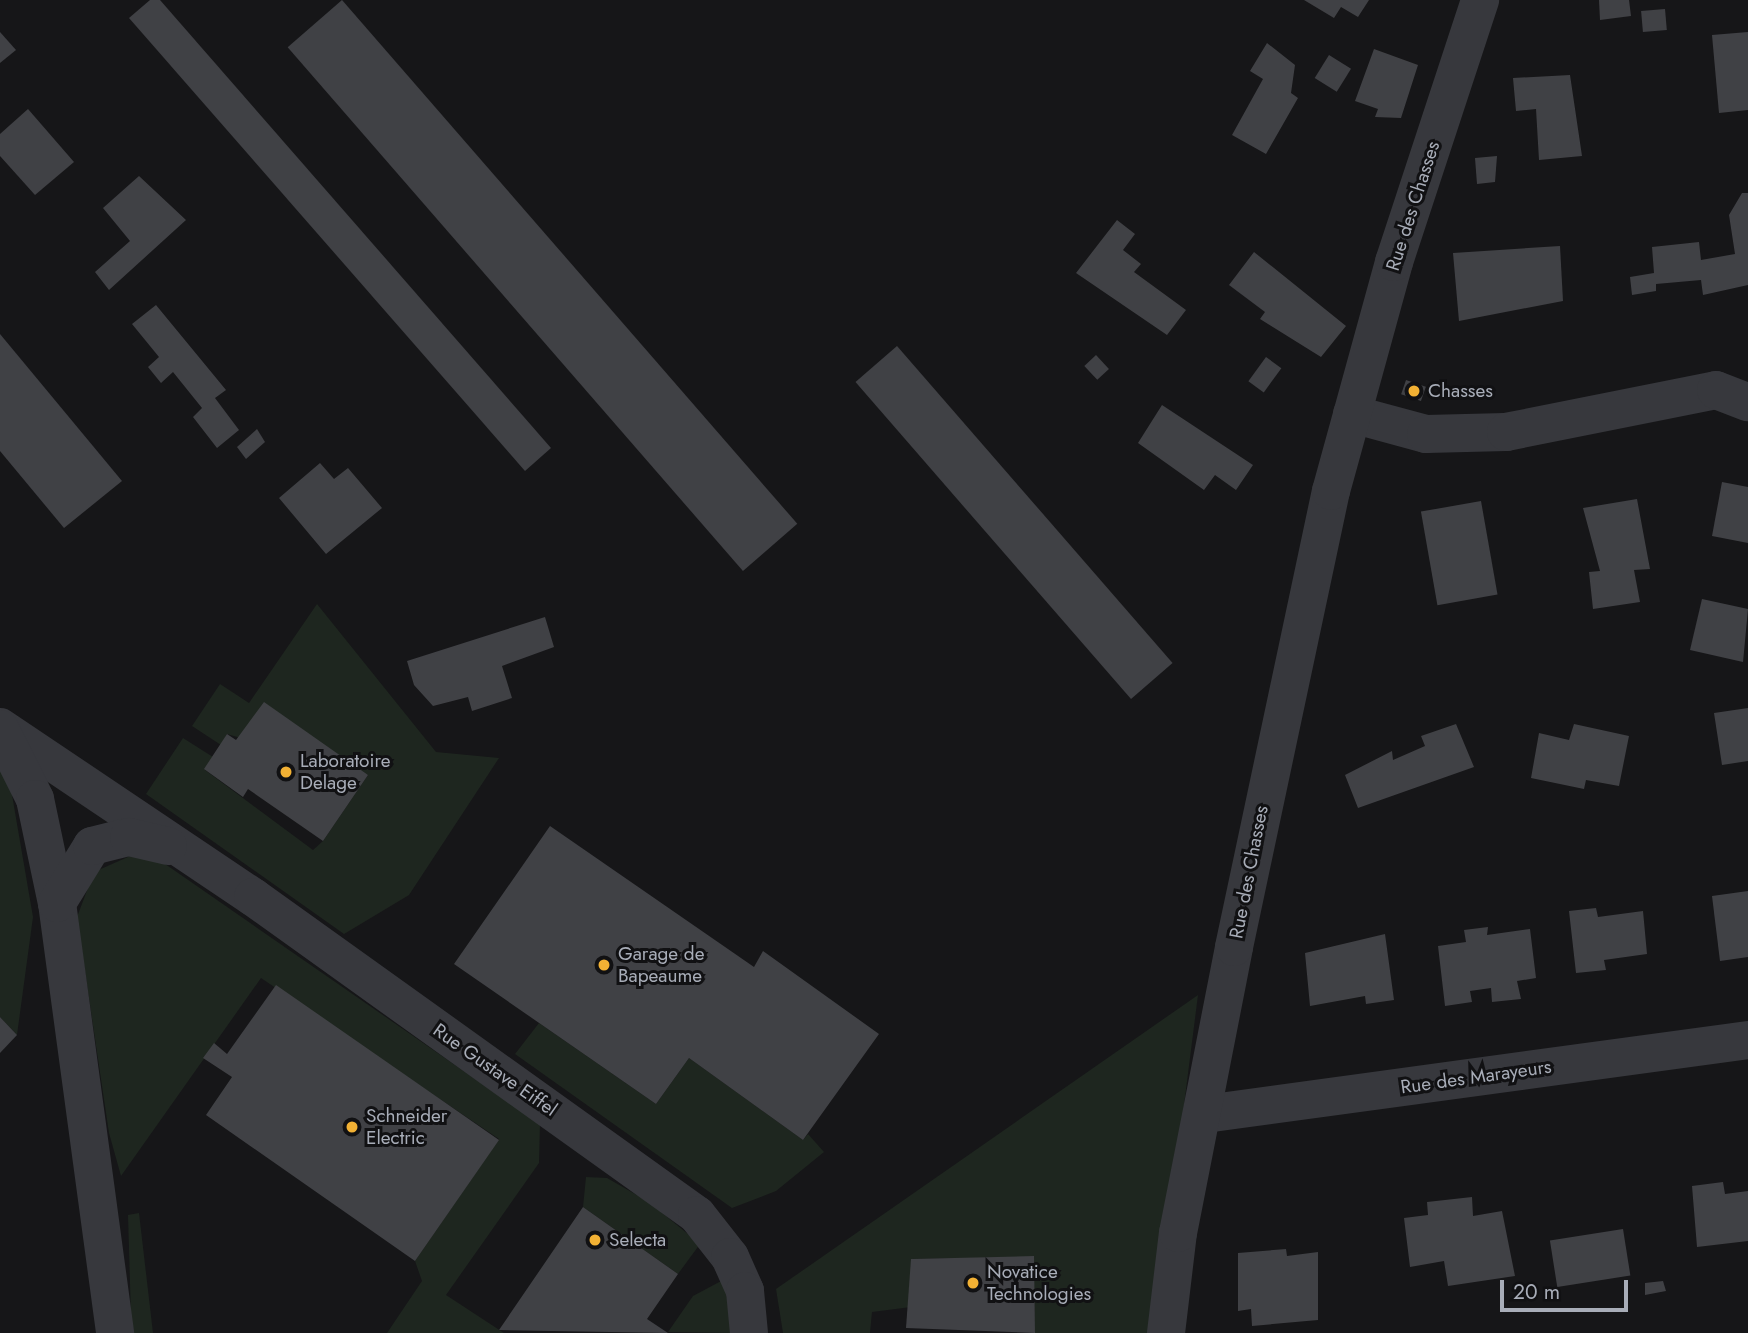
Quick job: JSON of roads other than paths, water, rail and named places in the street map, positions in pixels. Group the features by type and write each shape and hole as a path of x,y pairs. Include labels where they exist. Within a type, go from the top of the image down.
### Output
{"street":[{"name":"Rue des Chasses","path":"1166,1333 1178,1233 1205,1114 1297,637 1352,414 1394,262 1480,0"},
{"path":"1352,414 1426,434 1506,432 1716,390 1748,402"},
{"name":"Rue Gustave Eiffel","path":"0,728 183,850 696,1215 730,1257 745,1291 749,1333"},
{"name":"Rue Gustave Eiffel","path":"0,728 35,799 57,903 115,1333"},
{"name":"Rue Gustave Eiffel","path":"57,903 92,846 129,837 183,850"},
{"name":"Rue des Marayeurs","path":"1205,1114 1748,1040"}],"place":[{"name":"Chasses","path":"1414,391"},
{"name":"Laboratoire Delage","path":"286,772"},
{"name":"Garage de Bapeaume","path":"604,965"},
{"name":"Schneider Electric","path":"352,1127"},
{"name":"Selecta","path":"595,1240"},
{"name":"Novatice Technologies","path":"973,1283"}]}
